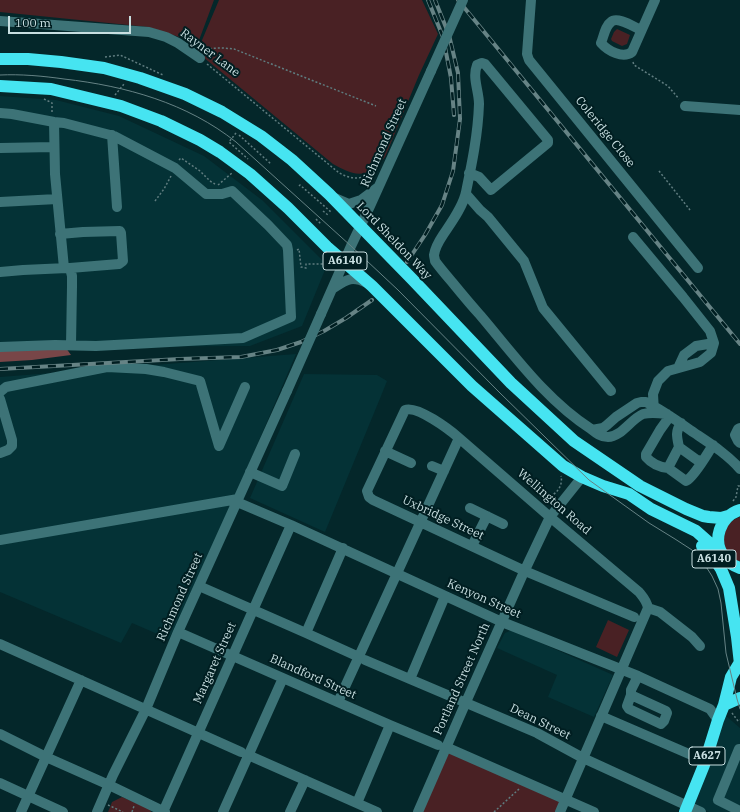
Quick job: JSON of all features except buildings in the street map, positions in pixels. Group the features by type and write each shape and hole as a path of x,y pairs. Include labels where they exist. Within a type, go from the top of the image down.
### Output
{"highway":[{"name":"Lord Sheldon Way","path":"0,59 28,59 104,68 185,94 222,112 261,136 292,160 329,194 511,383 574,441 640,486 686,509 703,516 715,518 736,511"},
{"name":"A6140","path":"0,86 51,89 121,106 161,121 200,140 220,152 250,174 372,286 472,386 563,466 582,477 628,494 695,538 711,554 721,569 729,588 740,663"},
{"name":"A6140","path":"651,509 696,531 724,557 735,583 739,616 737,637"},
{"path":"736,511 721,526 718,534 719,546 724,557 733,565 740,568"},
{"path":"727,709 731,677 740,663"},
{"path":"727,709 740,698"},
{"name":"A627","path":"686,809 704,765 718,720 727,709"}],"street":[{"name":"Richmond Street","path":"97,812 146,709 178,632 463,0"},
{"name":"Coleridge Close","path":"530,0 527,54 529,60 698,268"},
{"path":"641,30 623,21 614,20 608,25 601,43 618,54 625,56 629,55 632,52 655,0"},
{"name":"Rayner Lane","path":"0,21 149,32 166,37 198,56"},
{"path":"469,173 480,177 491,190 548,143 548,140 485,64 482,63 477,65 475,69 479,103 475,142 469,173 466,194 437,246 434,255 435,261 525,369 552,398 581,423 601,436 608,437 616,435 637,417 654,409 668,415 713,445 733,461 740,469"},
{"path":"685,106 740,110"},
{"path":"0,113 64,123 112,135 175,168 206,194 222,194 232,191 268,225 286,245 288,250 292,317 243,338 96,346 71,345 0,347"},
{"path":"54,122 55,174 71,345"},
{"path":"112,135 117,207"},
{"path":"0,148 54,147"},
{"path":"329,194 349,204 361,200 379,187"},
{"path":"466,194 488,217 524,261 543,308 611,391"},
{"path":"0,202 57,199"},
{"path":"0,272 23,270 65,270 119,264 123,261 120,231 60,234"},
{"path":"633,237 710,331 714,343 711,353 700,362 668,371 658,381 653,394 654,409"},
{"path":"332,289 346,280 354,278 372,286"},
{"path":"678,368 684,355 696,346 714,343"},
{"path":"0,392 6,387 107,367 146,369 178,375 200,381 219,446 245,387"},
{"path":"0,399 12,440 12,446 8,450 0,453"},
{"name":"Uxbridge Street","path":"436,421 414,410 405,410 367,491 373,500 525,570 630,612"},
{"path":"668,415 646,454 646,457 651,462 659,467 668,468 686,481 689,480 713,445"},
{"name":"Wellington Road","path":"436,421 459,438 639,592 645,599 648,608"},
{"path":"668,468 678,448 676,435 677,429 681,423"},
{"path":"740,428 736,434 740,443"},
{"path":"338,702 362,659 397,574 459,438"},
{"path":"678,448 697,460 703,461"},
{"path":"385,451 411,463"},
{"path":"250,472 282,486 295,454"},
{"path":"432,466 444,471"},
{"name":"Portland Street North","path":"418,812 442,746 466,702 550,517 582,477"},
{"path":"0,540 237,501"},
{"name":"Kenyon Street","path":"237,501 343,548 502,622 638,676 710,709 718,720"},
{"path":"470,508 503,524"},
{"path":"472,546 487,516"},
{"name":"Margaret Street","path":"164,812 290,525"},
{"path":"306,633 343,548"},
{"name":"Dean Street","path":"199,586 362,659 537,733 583,758 686,809 701,812"},
{"path":"410,679 445,596"},
{"path":"560,812 648,608 660,612 692,637 700,646"},
{"name":"Blandford Street","path":"178,632 594,812"},
{"path":"0,644 377,812"},
{"path":"631,695 631,690 638,676"},
{"path":"223,812 244,754 283,678"},
{"path":"21,812 81,680"},
{"path":"601,716 696,757 701,760 704,765"},
{"path":"357,803 390,725"},
{"path":"0,734 164,812"},
{"path":"740,749 718,800 740,811"},
{"path":"290,812 305,780"},
{"path":"0,783 63,812"}],"path":[{"path":"198,56 209,49 234,49 376,106"},
{"path":"629,55 634,64 668,86 685,106"},
{"name":"Rayner Lane","path":"198,56 344,176 362,177 374,170"},
{"path":"108,102 132,76"},
{"path":"252,162 229,142 236,133 271,164"},
{"path":"659,170 690,210"},
{"path":"299,186 300,185 331,212"},
{"path":"323,211 328,215"},
{"path":"316,219 320,224"},
{"path":"301,267 306,268 306,264 322,264 331,267"},
{"path":"727,709 738,721 740,720"},
{"path":"494,812 518,790 523,781"},
{"path":"101,802 123,812"}],"shaded area":[{"path":"0,0 214,0 198,43 148,27 0,12"},
{"path":"219,0 422,0 438,34 419,75 385,157 379,164 368,172 358,174 333,164 197,52"},
{"path":"617,29 630,35 627,44 622,46 612,41 611,39"},
{"path":"0,96 56,100 119,116 204,156 262,200 327,265 302,326 250,346 64,347 0,353"},
{"path":"66,348 71,355 0,362 0,351"},
{"path":"296,354 234,499 169,639 132,623 121,643 0,592 0,377"},
{"path":"304,374 377,375 387,381 325,532 250,498"},
{"path":"740,517 740,562 729,555 725,547 724,539 725,531 728,525 733,520"},
{"path":"608,620 629,630 617,657 596,647"},
{"path":"512,630 613,675 594,717 548,697 557,675 497,648 505,633"},
{"path":"725,715 740,728 740,812 709,812 694,806"},
{"path":"447,750 561,801 556,812 419,812"},
{"path":"122,797 150,809 151,812 108,812 112,802"}],"tram line":[{"path":"0,75 40,76 87,82 110,86 155,98 197,117 217,128 236,142 398,290 589,480 649,523 692,550 703,562 718,589 721,603 726,653 740,709"}],"railway":[{"path":"428,0 443,37 451,78 454,115"},
{"path":"407,262 425,235 442,205 453,171 460,119 458,73 449,35 435,0"},
{"path":"458,0 740,344"},
{"path":"0,369 241,357 277,350 301,342 346,318 372,300"}]}
